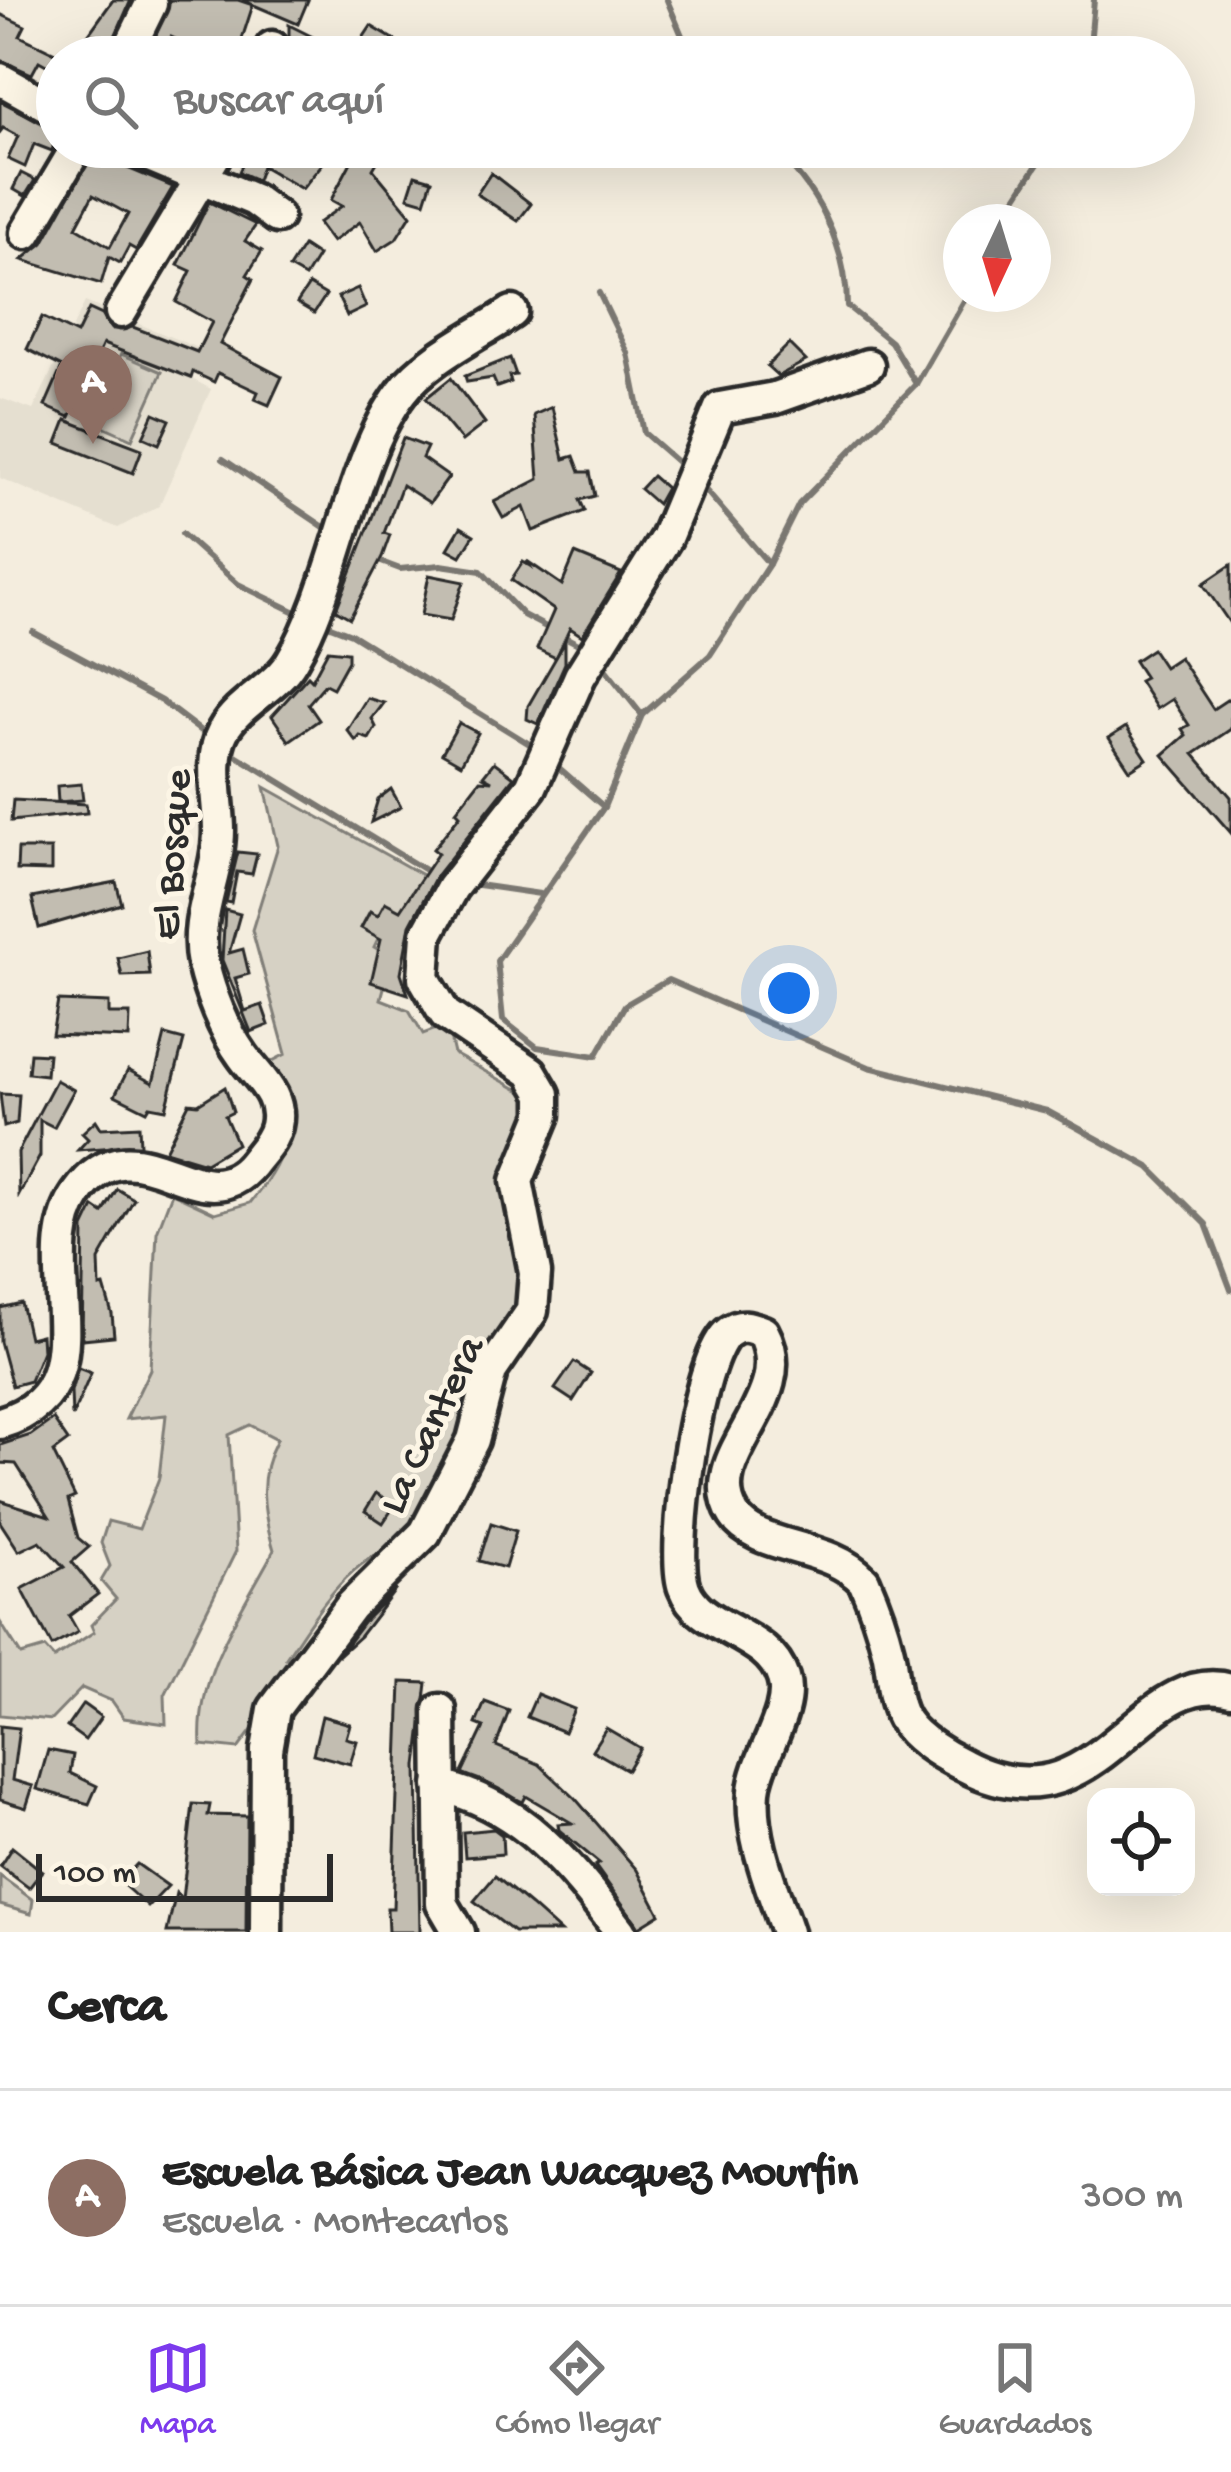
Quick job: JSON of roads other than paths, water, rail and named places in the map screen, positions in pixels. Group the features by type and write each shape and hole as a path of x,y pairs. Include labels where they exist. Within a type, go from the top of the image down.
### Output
{"street":[{"path":"136,36 152,4"},
{"path":"0,79 36,99"},
{"path":"26,233 65,168"},
{"path":"172,168 254,200 277,217"},
{"path":"121,312 209,168"},
{"name":"El Bosque","path":"0,1423 23,1416 38,1402 62,1358 62,1232 66,1212 98,1169 116,1160 136,1161 200,1184 222,1184 244,1173 277,1124 275,1100 241,1054 203,963 200,931 219,836 216,756 222,733 290,664 403,390 512,312"},
{"name":"La Cantera","path":"266,1932 267,1750 274,1709 351,1606 425,1533 473,1440 491,1371 532,1311 535,1273 517,1181 544,1115 541,1081 445,1014 424,978 427,934 452,888 530,787 580,676 666,538 720,408 775,398 868,365"},
{"path":"787,1932 752,1814 758,1761 782,1704 785,1682 777,1664 700,1611 682,1585 680,1552 695,1420 709,1365 724,1334 734,1328 746,1325 763,1332 774,1351 774,1377 732,1464 728,1494 734,1516 754,1532 849,1564 864,1581 904,1721 947,1756 990,1780 1028,1784 1110,1753 1177,1694 1208,1684 1231,1690"},
{"path":"440,1710 442,1903 459,1932"},
{"path":"440,1786 469,1792 532,1829 570,1865 621,1932"}],"waterway":[{"path":"667,0 682,36"},
{"path":"1091,36 1094,0"},
{"path":"792,168 815,198 835,239 847,306 891,342 916,384"},
{"path":"1012,204 1035,168"},
{"path":"599,293 628,353 644,433 683,467"},
{"path":"958,312 916,384 799,504 769,564 710,655 642,715 604,807 497,961 503,1020 537,1047 596,1056 625,1005 668,980 869,1067 1047,1111 1149,1167 1206,1224 1231,1290"},
{"path":"223,459 330,531"},
{"path":"701,485 769,564"},
{"path":"182,534 238,584 302,615"},
{"path":"376,560 400,569 441,565 481,571 523,615 586,648"},
{"path":"320,622 351,634 536,748"},
{"path":"33,632 161,701 210,738"},
{"path":"599,661 642,715"},
{"path":"226,749 425,870 447,877"},
{"path":"550,760 604,807"},
{"path":"471,884 540,894"}],"place":[{"name":"Escuela Básica Jean Wacquez Mourfin","path":"93,444"}]}
